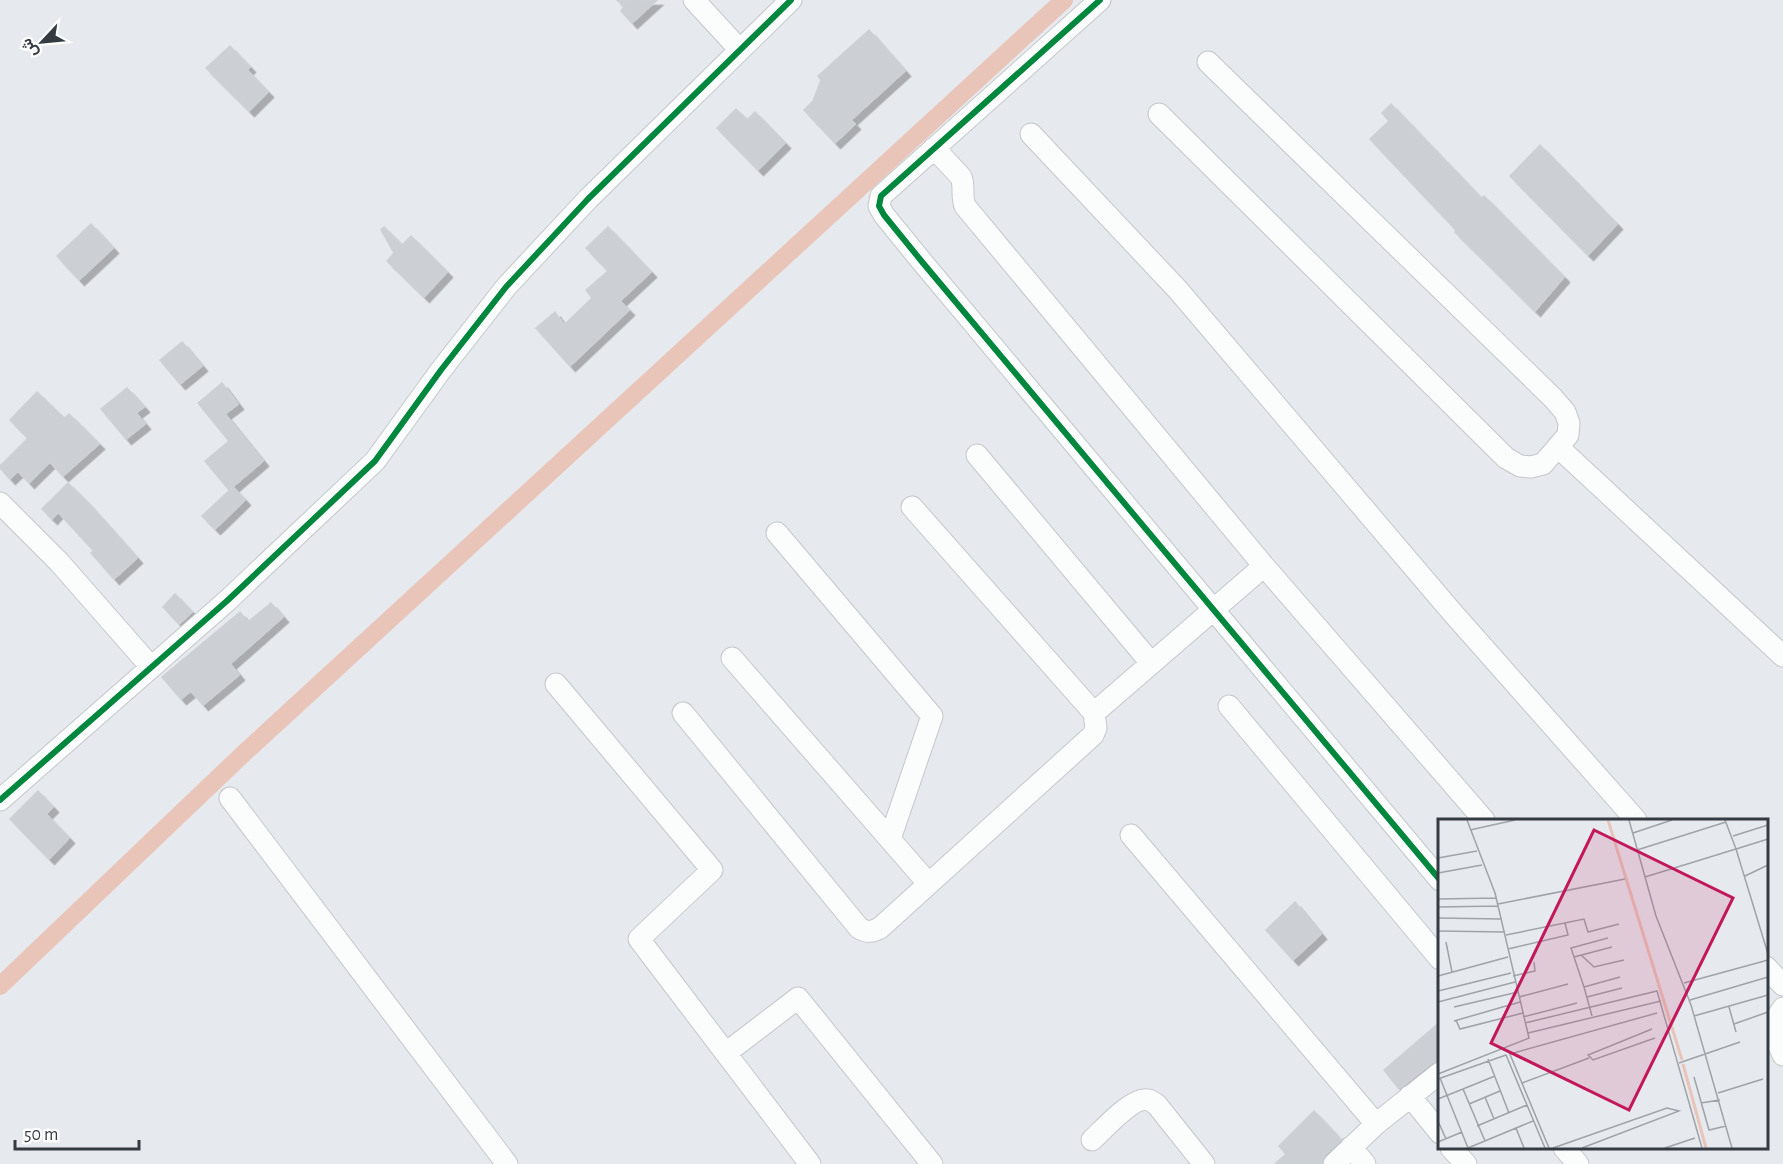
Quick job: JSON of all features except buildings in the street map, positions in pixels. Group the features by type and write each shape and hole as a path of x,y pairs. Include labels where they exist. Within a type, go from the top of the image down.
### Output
{"street":[{"path":"694,0 740,50"},
{"path":"0,800 228,600 375,461 441,370 506,287 588,199 791,0"},
{"path":"1100,0 881,196 879,206 884,215 1212,610 1438,878"},
{"path":"1159,114 1506,458 1520,466 1532,467 1543,464 1568,435 1569,423 1565,412 1208,62"},
{"path":"1031,134 1178,290 1450,611 1635,819"},
{"path":"934,148 962,177 964,206 1264,566 1483,819"},
{"path":"1558,447 1783,656"},
{"path":"976,455 1151,663"},
{"path":"0,502 59,562 152,667"},
{"path":"683,713 859,928 865,932 873,932 880,928 1093,735 1096,728 1094,713 912,507"},
{"path":"777,533 932,716 890,839"},
{"path":"1094,713 1264,566"},
{"path":"732,658 928,883"},
{"path":"555,684 712,870 639,939 810,1164"},
{"path":"1229,706 1438,957"},
{"path":"230,798 507,1164"},
{"path":"1131,836 1376,1124"},
{"path":"1768,968 1783,985"},
{"path":"726,1053 798,998 932,1164"},
{"path":"1783,1008 1770,1031 1783,1055"},
{"path":"1334,1164 1376,1124 1438,1075"},
{"path":"1410,1096 1438,1131"},
{"path":"1092,1140 1128,1107 1138,1101 1148,1099 1157,1104 1204,1164"},
{"path":"1351,1148 1365,1164"},
{"path":"1452,1149 1466,1164"},
{"path":"1565,1149 1578,1164"}],"waterway":[{"path":"0,986 242,755 1064,0"}],"cycle path":[{"path":"0,800 228,600 375,461 441,370 506,287 588,199 791,0"},
{"path":"1100,0 881,196 879,206 923,263 1438,878"}]}
